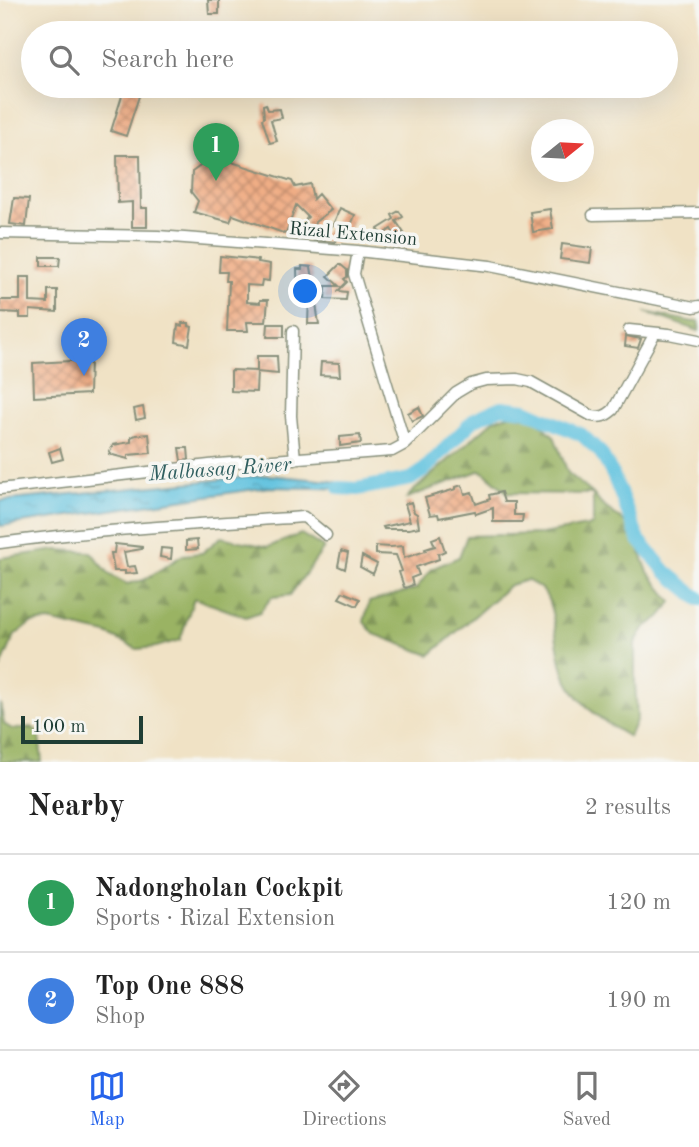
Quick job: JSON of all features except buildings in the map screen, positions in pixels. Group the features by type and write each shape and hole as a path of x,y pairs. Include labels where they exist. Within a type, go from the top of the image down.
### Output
{"street":[{"path":"593,215 699,213"},
{"name":"Rizal Extension","path":"0,233 158,236 358,251 490,266 699,306"},
{"path":"358,251 354,274 405,444"},
{"path":"629,330 699,340"},
{"path":"293,331 292,416 295,459"},
{"path":"0,489 218,464 392,451 405,444 456,393 471,384 486,380 517,379 531,382 598,418 613,410 655,333"},
{"path":"0,543 133,529 304,517 326,535"}],"green space":[{"path":"645,312 699,321 699,331"},
{"path":"511,414 531,418 554,436 568,473 593,494 508,493 481,470 407,498 494,420"},
{"path":"593,494 601,504 631,527 648,572 672,602 660,617 644,628 635,643 637,718 629,737 593,712 572,688 562,669 550,605 539,588 527,580 510,585 430,655 374,634 364,622 369,602 416,589 431,569 459,557 467,536 542,534 593,525"},
{"path":"301,534 324,548 290,595 272,597 260,612 246,617 194,598 180,640 137,649 107,634 49,621 31,623 15,635 0,669 0,558 57,550 91,552 110,575 127,584 144,580 183,555 202,553 221,537 268,547"},
{"path":"0,703 4,724 12,729 32,727 39,734 42,762 0,762"}],"water":[{"path":"268,475 331,481 357,489 269,487 0,526 0,501"}],"waterway":[{"name":"Malbasag River","path":"339,488 357,489 411,479 423,471 475,419 502,407 525,410 582,435 601,453 613,475 639,540 666,572 699,599"}],"place":[{"name":"Nadongholan Cockpit","path":"216,181"},
{"name":"Top One 888","path":"84,376"}]}
